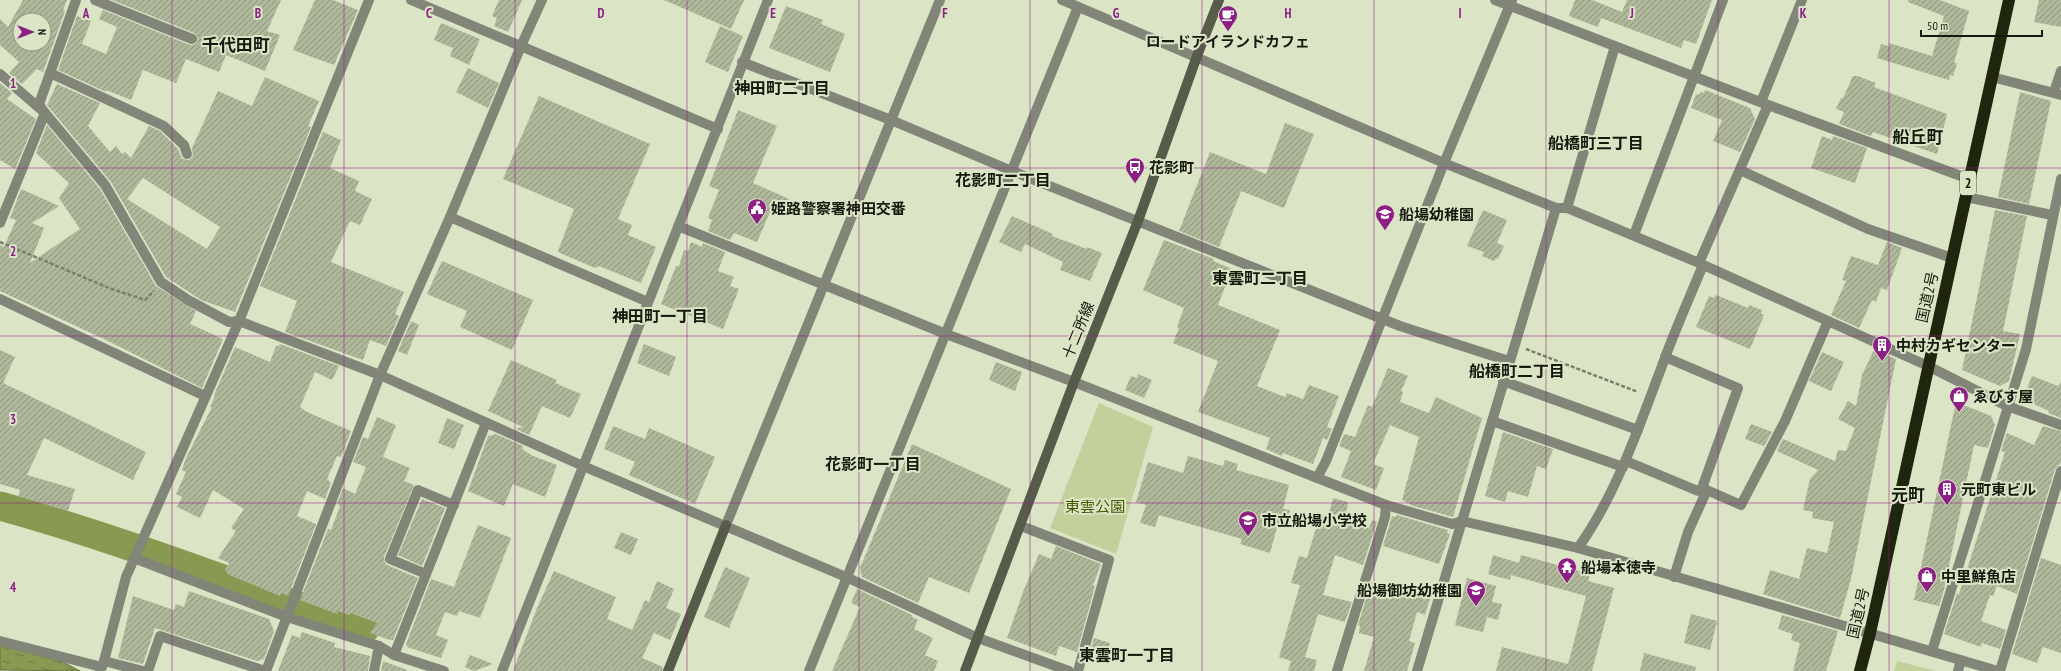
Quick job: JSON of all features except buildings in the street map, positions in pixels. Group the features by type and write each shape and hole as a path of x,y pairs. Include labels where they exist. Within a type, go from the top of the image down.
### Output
{"highway":[{"name":"国道2号","path":"1860,671 1870,633 2009,0"}],"street":[{"path":"45,114 39,104 76,0"},
{"path":"95,0 192,39"},
{"path":"102,666 126,577 239,321 369,0"},
{"path":"411,0 718,129"},
{"path":"148,671 160,636 265,671 380,375 450,217 521,46 542,0"},
{"path":"502,671 678,226 718,129 742,62 768,0"},
{"path":"668,671 940,0"},
{"path":"1062,0 1197,56 1444,163 1556,208 1567,208 1634,235 1928,366 2008,406 2061,426"},
{"name":"十二所線","path":"965,671 1021,526 1074,382 1138,221 1197,56 1219,0"},
{"path":"1495,0 1511,3 1615,46 1969,179"},
{"path":"1634,235 1723,0"},
{"path":"1578,548 1593,527 1625,464 1701,264 1740,170 1802,0"},
{"path":"1317,478 1326,461 1444,163 1511,3"},
{"path":"809,671 1078,7"},
{"path":"1567,208 1615,46"},
{"path":"742,62 891,120 1012,171 1382,319 1509,361"},
{"path":"1992,77 2057,94 2061,71"},
{"path":"50,73 164,126 184,145 187,154"},
{"path":"0,74 45,114 105,185 161,282 188,300 229,322 239,321 380,375 583,466 726,525 846,577 978,638 1069,671"},
{"path":"0,223 45,114"},
{"path":"1740,170 1868,229 1952,258"},
{"path":"1932,652 2026,349 2052,215 2061,179"},
{"path":"1966,197 2052,215"},
{"path":"1417,671 1556,208"},
{"path":"450,217 648,302"},
{"path":"678,226 946,334 1074,382 1386,505 1452,524 1462,521 1578,548 1999,671 2061,471"},
{"path":"0,299 205,396"},
{"path":"1492,421 1625,464 1698,490 1704,489 1741,505 1785,421 1828,321"},
{"path":"1665,357 1738,388 1674,577"},
{"path":"1503,381 1638,430"},
{"path":"394,655 486,423"},
{"path":"426,574 390,559 418,490 454,505"},
{"path":"1337,671 1385,517 1386,505"},
{"path":"1021,526 1109,560 1078,671"},
{"path":"134,558 287,617 379,646 394,655 444,671"},
{"path":"0,640 102,666 143,671"},
{"path":"374,671 379,646"},
{"path":"1958,671 1961,660"}],"path":[{"path":"0,242 109,288 145,300 161,282"},
{"path":"1514,344 1650,397"}],"green space":[{"name":"東雲公園","path":"1099,403 1153,427 1116,554 1050,528"},
{"path":"1897,661 1936,671 1894,671"}],"water":[{"path":"0,645 63,662 80,671 0,670"}],"waterway":[{"path":"0,506 46,519 138,549 365,629"}],"place":[{"name":"ロードアイランドカフェ","path":"1228,32"},
{"name":"花影町","path":"1135,184"},
{"name":"姫路警察署神田交番","path":"757,225"},
{"name":"船場幼稚園","path":"1385,231"},
{"name":"中村カギセンター","path":"1882,362"},
{"name":"ゑびす屋","path":"1959,413"},
{"name":"元町東ビル","path":"1947,506"},
{"name":"市立船場小学校","path":"1248,537"},
{"name":"船場本徳寺","path":"1567,584"},
{"name":"中里鮮魚店","path":"1927,593"},
{"name":"船場御坊幼稚園","path":"1476,607"}],"district":[{"name":"千代田町","path":"236,45"},
{"name":"神田町二丁目","path":"782,88"},
{"name":"船丘町","path":"1918,137"},
{"name":"船橋町三丁目","path":"1596,143"},
{"name":"花影町二丁目","path":"1003,180"},
{"name":"東雲町二丁目","path":"1260,278"},
{"name":"神田町一丁目","path":"660,316"},
{"name":"船橋町二丁目","path":"1517,371"},
{"name":"花影町一丁目","path":"873,464"},
{"name":"元町","path":"1908,495"},
{"name":"東雲町一丁目","path":"1127,655"}]}
